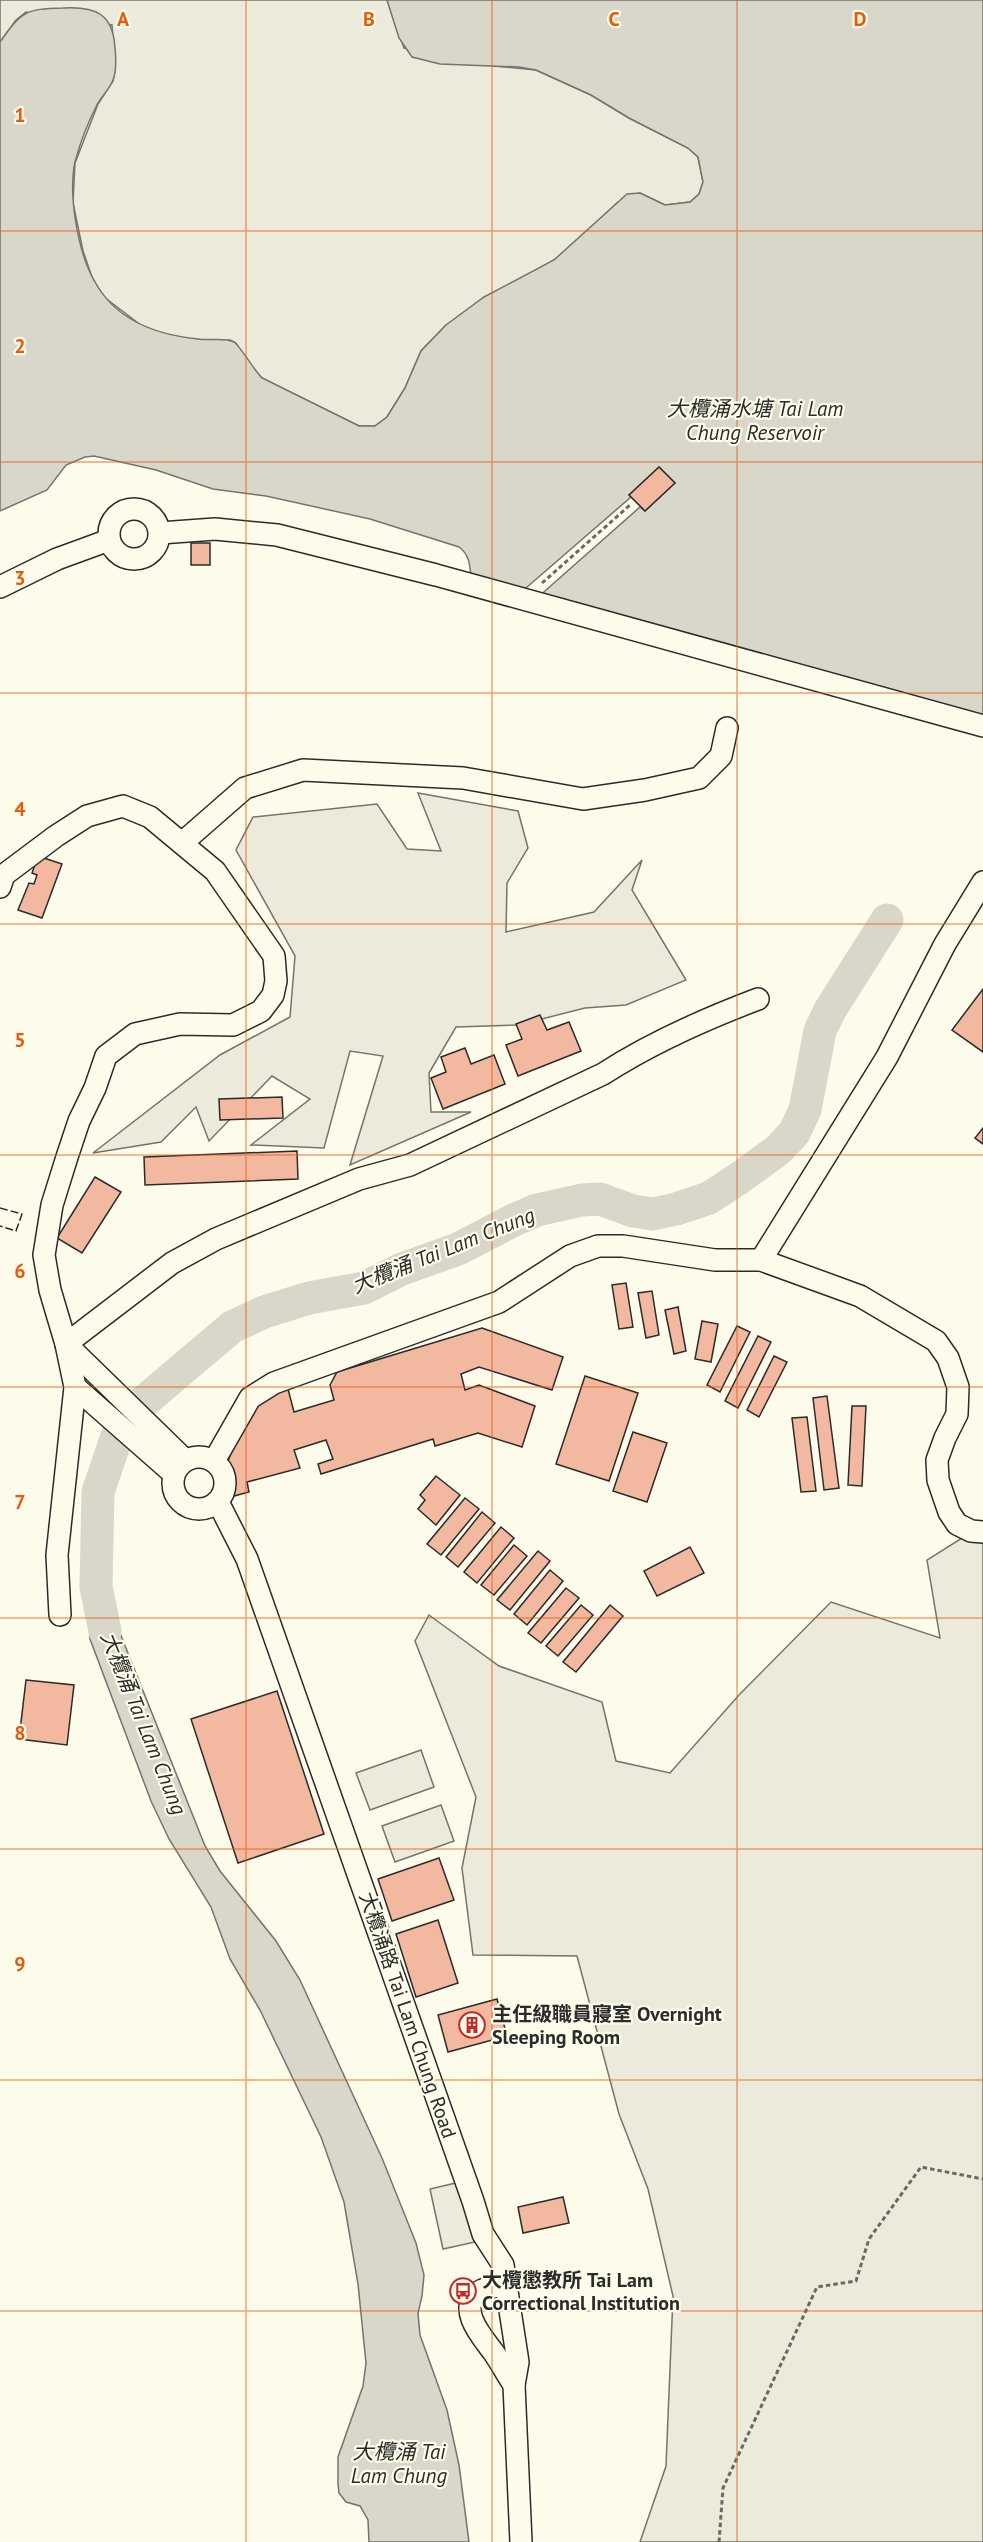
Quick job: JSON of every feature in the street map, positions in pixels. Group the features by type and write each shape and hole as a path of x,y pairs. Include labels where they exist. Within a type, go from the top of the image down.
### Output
{"street":[{"path":"131,509 147,512 154,517 160,533 155,548 142,558 125,558 118,553 110,540 111,523 116,516 131,509"},
{"path":"160,533 215,529 277,535 522,599 983,726"},
{"path":"0,587 57,559 110,540"},
{"path":"182,843 246,788 303,770 463,778 583,800 699,778 721,756 727,728"},
{"path":"0,886 4,875 56,836 87,816 123,806 150,817 215,871 274,956 276,981 273,995 261,1011 233,1025 180,1024 135,1034 106,1056 95,1088 79,1121 64,1166 52,1204 44,1255 50,1290 66,1344 75,1387 57,1556 60,1615"},
{"path":"761,1260 887,1057 945,944 983,882"},
{"path":"66,1344 172,1263 216,1239 359,1179 410,1165 603,1074 626,1059 727,1011 758,999"},
{"path":"214,1461 250,1398 274,1383 499,1302 570,1256 598,1246 622,1246 715,1260 761,1260 860,1296 936,1341 948,1358 958,1387 957,1414 937,1460 938,1480 949,1512 957,1524 971,1531 983,1532"},
{"path":"66,1344 110,1385 163,1451 179,1467"},
{"path":"75,1387 95,1405 163,1451"},
{"path":"199,1456 214,1461 219,1466 225,1480 223,1495 218,1502 202,1509 185,1505 174,1492 179,1467 199,1456"},
{"name":"大欖涌路 Tai Lam Chung Road","path":"218,1502 248,1559 466,2203 503,2265 518,2362 514,2385 521,2542"},
{"path":"506,2284 480,2291 472,2300 471,2313 476,2331 495,2354 514,2385"}],"path":[{"path":"522,599 630,506"},
{"path":"718,2542 723,2488 817,2287 856,2281 869,2239 921,2167 983,2179"}],"shaded area":[{"path":"0,0 387,0 404,48 494,66 536,70 591,95 629,118 688,148 698,157 703,182 699,194 690,202 665,205 640,193 617,203 554,260 446,325 421,351 405,388 387,417 375,426 359,426 262,378 250,365 236,343 230,340 199,340 166,335 146,329 104,297 93,280 83,251 73,203 75,163 98,104 113,81 115,71 112,25 26,12 16,20 0,42"},
{"path":"418,793 518,811 528,848 507,883 506,932 594,912 642,860 632,890 686,980 626,1005 585,1008 518,1025 456,1027 429,1073 431,1112 471,1112 350,1165 383,1056 350,1051 324,1148 251,1145 310,1099 272,1076 209,1141 196,1107 161,1142 93,1153 220,1055 290,1017 295,956 236,850 253,817 377,804 407,849 441,851"},
{"path":"983,1537 983,2542 640,2542 666,2466 673,2296 648,2189 619,2114 577,1956 473,1955 462,1868 476,1797 415,1641 429,1615 499,1666 602,1702 616,1761 670,1773 739,1695 831,1602 940,1638 927,1560 962,1538"},
{"path":"421,1750 434,1787 370,1810 356,1773"},
{"path":"441,1805 454,1841 395,1862 382,1826"},
{"path":"460,2182 475,2242 443,2249 430,2189"}],"water":[{"name":"大欖涌水塘 Tai Lam Chung Reservoir","path":"387,0 983,0 983,719 471,579 467,557 459,547 370,519 266,496 213,489 156,470 94,456 85,457 66,465 47,490 0,511 0,42 20,18 32,11 75,8 93,11 101,14 111,27 114,36 116,68 114,76 88,124 77,155 73,175 74,207 79,240 89,270 104,295 126,316 153,329 183,337 234,342 262,378 359,426 375,426 387,417 405,388 421,351 446,325 484,297 554,260 627,194 640,193 665,205 690,202 699,194 703,182 698,157 688,148 629,118 591,95 536,70 519,67 440,64 412,57 399,38"},
{"name":"大欖涌 Tai Lam Chung","path":"96,1587 110,1608 205,1846 220,1871 276,1941 300,1980 382,2158 416,2243 424,2275 418,2313 420,2335 447,2410 459,2465 469,2542 369,2542 368,2520 360,2506 346,2502 339,2493 338,2457 363,2386 366,2363 358,2284 344,2202 321,2137 260,2010 230,1959 211,1907 169,1839 151,1801 90,1639 90,1606"}],"pier":[{"path":"659,467 675,483 645,511 640,507 537,598 519,594 631,497 629,495"}],"building":[{"path":"659,467 675,483 645,511 629,495"},
{"path":"191,543 210,543 210,565 191,565"},
{"path":"38,856 62,864 42,918 18,910 29,883 34,884 37,875 32,873"},
{"path":"983,989 983,1052 952,1030"},
{"path":"540,1015 547,1030 569,1022 581,1051 518,1076 506,1045 522,1039 516,1024"},
{"path":"465,1048 471,1064 494,1055 505,1084 443,1109 431,1078 446,1072 441,1057"},
{"path":"282,1097 283,1118 220,1120 219,1099"},
{"path":"983,1128 983,1144 975,1138"},
{"path":"297,1151 298,1179 145,1185 144,1157"},
{"path":"95,1177 121,1192 82,1253 57,1238"},
{"path":"626,1283 633,1327 619,1329 612,1285"},
{"path":"652,1291 659,1335 646,1338 638,1293"},
{"path":"678,1307 686,1351 674,1354 665,1310"},
{"path":"702,1321 718,1324 711,1362 695,1359"},
{"path":"737,1326 750,1332 720,1392 707,1385"},
{"path":"482,1328 563,1357 552,1390 479,1367 461,1374 465,1390 479,1385 535,1406 522,1447 478,1433 435,1446 433,1439 321,1474 318,1464 333,1459 326,1440 294,1450 300,1468 247,1482 249,1492 234,1496 225,1468 253,1400 288,1389 294,1412 334,1400 330,1385 337,1372"},
{"path":"758,1336 771,1342 738,1408 725,1401"},
{"path":"774,1356 787,1362 759,1417 747,1410"},
{"path":"585,1376 638,1393 609,1481 556,1464"},
{"path":"827,1396 839,1488 824,1490 813,1398"},
{"path":"852,1406 866,1406 862,1486 848,1485"},
{"path":"807,1417 816,1491 801,1492 792,1418"},
{"path":"633,1432 667,1443 647,1502 613,1491"},
{"path":"436,1476 460,1495 436,1525 418,1509 425,1500 420,1495"},
{"path":"465,1498 479,1509 441,1555 427,1544"},
{"path":"482,1512 495,1523 458,1567 446,1557"},
{"path":"501,1527 514,1538 477,1583 464,1572"},
{"path":"514,1545 527,1556 494,1595 481,1585"},
{"path":"690,1547 704,1573 657,1596 644,1571"},
{"path":"538,1551 550,1561 510,1610 497,1600"},
{"path":"550,1570 563,1581 527,1625 514,1614"},
{"path":"566,1588 579,1598 541,1643 528,1633"},
{"path":"581,1605 593,1615 558,1656 546,1646"},
{"path":"610,1605 623,1616 576,1672 563,1662"},
{"path":"26,1680 74,1685 67,1745 19,1739"},
{"path":"277,1691 324,1834 238,1863 191,1719"},
{"path":"439,1858 454,1900 392,1921 378,1879"},
{"path":"438,1920 458,1983 416,1997 396,1934"},
{"name":"主任級職員寢室 Overnight Sleeping Room","path":"497,1999 507,2036 448,2052 438,2015"},
{"path":"563,2197 569,2223 523,2233 518,2207"}],"waterway":[{"name":"大欖涌 Tai Lam Chung","path":"105,1631 96,1587 98,1492 117,1436 134,1410 232,1327 264,1312 309,1298 364,1288 402,1269 458,1249 537,1210 582,1200 600,1199 633,1211 653,1214 709,1198 778,1150 794,1133 805,1110 820,1031 830,1010 887,920"}],"fence":[{"path":"0,1208 22,1214 16,1231 0,1226"}],"place":[{"name":"主任級職員寢室 Overnight Sleeping Room","path":"472,2025"},
{"name":"大欖懲教所 Tai Lam Correctional Institution","path":"463,2291"}]}
